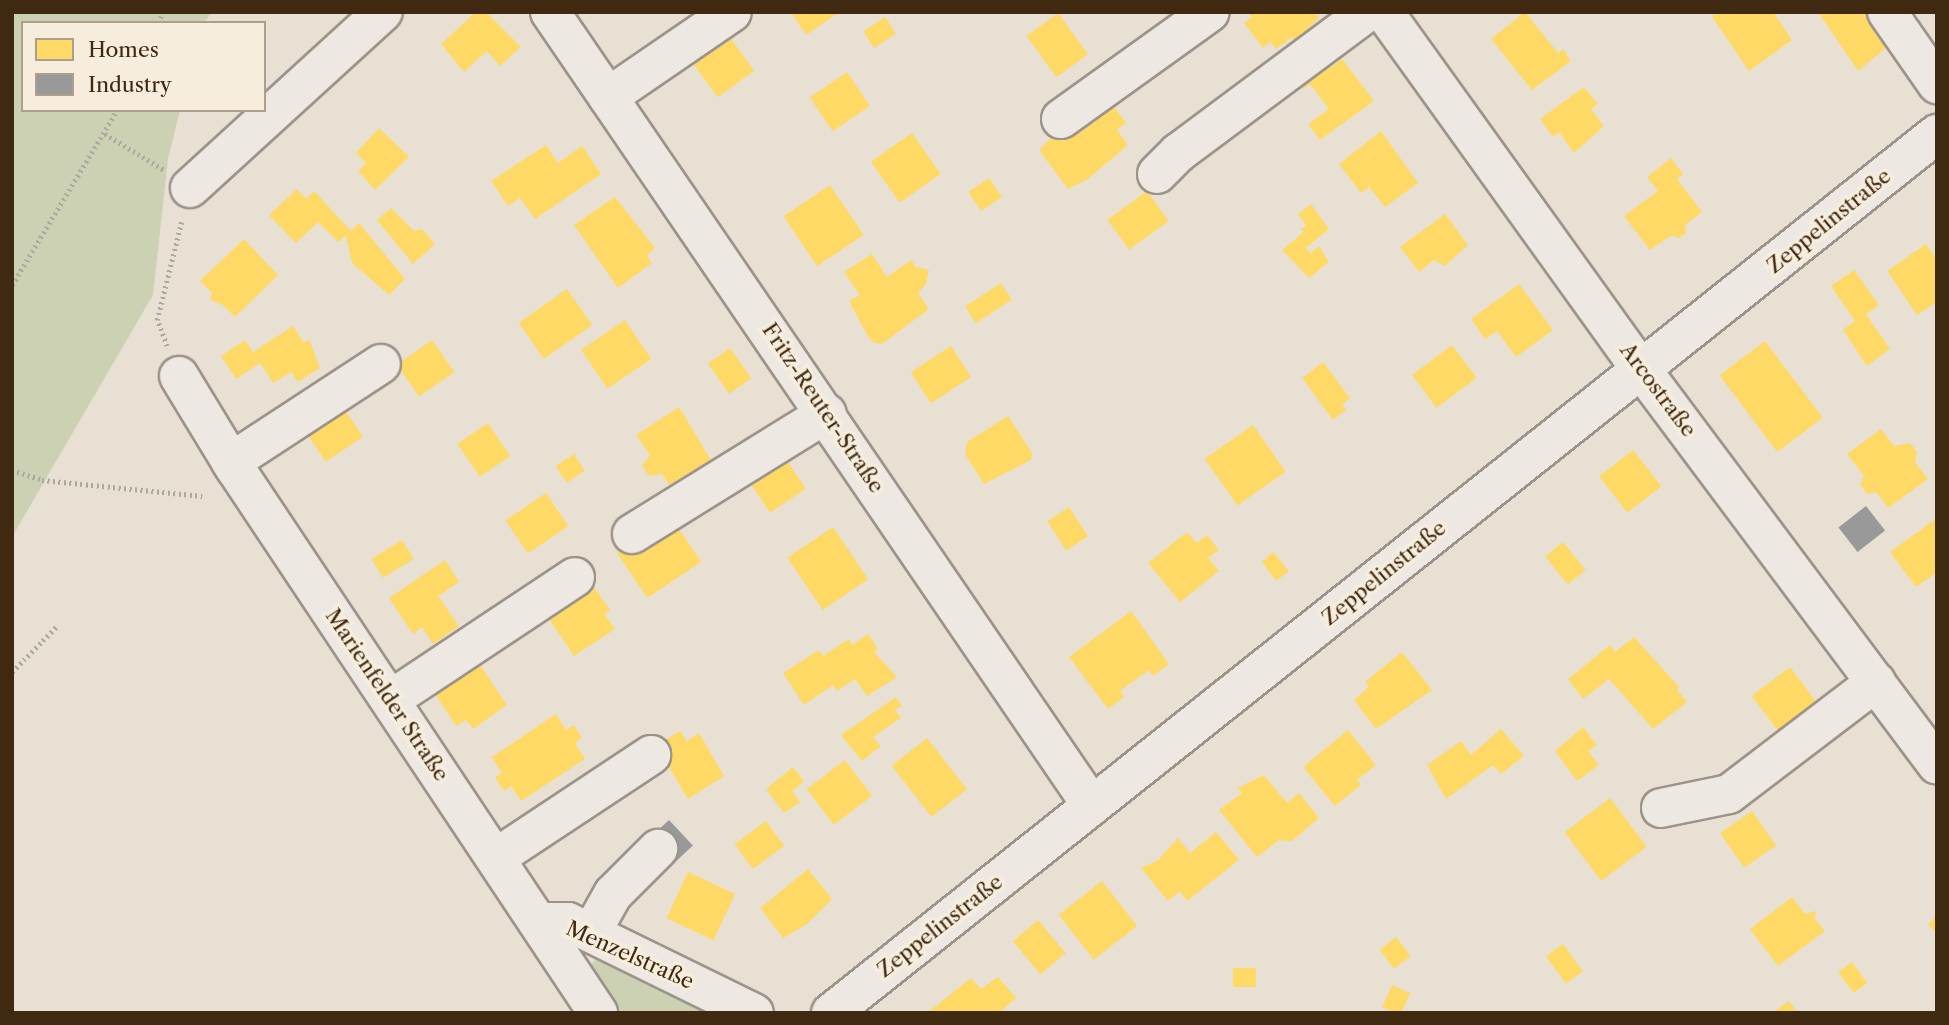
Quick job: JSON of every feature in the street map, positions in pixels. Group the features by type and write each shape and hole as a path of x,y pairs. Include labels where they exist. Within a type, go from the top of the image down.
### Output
{"street":[{"path":"190,188 383,12"},
{"name":"Fritz-Reuter-Straße","path":"550,12 827,413 1092,807"},
{"path":"608,97 733,12"},
{"path":"1061,119 1210,12"},
{"path":"1157,174 1178,153 1367,12"},
{"name":"Arcostraße","path":"1384,12 1642,369 1876,682 1925,723 1937,764"},
{"path":"1888,12 1937,84"},
{"name":"Zeppelinstraße","path":"831,1013 1937,134"},
{"path":"231,462 381,364"},
{"name":"Marienfelder Straße","path":"179,376 231,462 541,922 598,1013"},
{"path":"632,534 827,413"},
{"path":"390,700 575,578"},
{"path":"1661,808 1729,794 1876,682"},
{"path":"497,857 651,755"},
{"path":"591,933 613,894 658,849"},
{"name":"Menzelstraße","path":"541,922 568,922 754,1013"}],"path":[{"path":"12,285 106,134 116,112"},
{"path":"106,134 190,188 157,320 179,376"},
{"path":"12,470 42,480 202,496"},
{"path":"12,673 58,625"}],"green space":[{"path":"12,12 212,12 205,21 21,21 21,112 180,112 168,159 153,295 12,537"},
{"path":"603,950 727,1013 611,1013 585,973"}],"building: Homes":[{"path":"476,12 486,12 521,47 500,66 487,51 464,72 441,44"},
{"path":"791,12 840,12 806,35"},
{"path":"1248,12 1314,12 1319,18 1295,41 1292,37 1276,49 1270,42 1263,48 1244,23 1252,17"},
{"path":"1525,12 1558,53 1563,49 1571,61 1532,90 1491,39"},
{"path":"1719,12 1773,12 1792,40 1749,71 1712,17"},
{"path":"1818,12 1874,12 1892,43 1858,71"},
{"path":"1058,13 1088,54 1056,77 1026,36"},
{"path":"885,17 896,34 874,48 863,31"},
{"path":"726,32 754,71 718,97 690,58"},
{"path":"1322,56 1330,68 1342,59 1374,101 1320,140 1308,124 1329,109 1310,84 1303,89 1293,77"},
{"path":"847,72 870,106 833,131 810,97"},
{"path":"1584,87 1598,104 1591,109 1604,126 1574,153 1559,132 1553,137 1540,119"},
{"path":"1113,105 1126,123 1117,130 1128,145 1088,179 1068,189 1039,150 1058,131"},
{"path":"379,128 409,157 375,190 358,171 366,163 356,153"},
{"path":"1381,131 1418,183 1385,207 1369,187 1361,193 1339,164"},
{"path":"912,133 941,174 900,203 871,162"},
{"path":"546,145 558,163 582,146 601,174 535,219 520,198 508,206 491,181"},
{"path":"1671,158 1683,174 1677,179 1702,212 1685,225 1686,233 1679,238 1672,235 1650,250 1624,216 1658,191 1647,177"},
{"path":"989,178 1002,197 981,211 968,192"},
{"path":"830,185 864,235 817,266 784,216"},
{"path":"297,189 306,199 314,191 351,231 359,223 405,279 389,295 352,263 346,236 338,242 318,222 296,243 269,215"},
{"path":"1147,191 1169,221 1129,250 1107,220"},
{"path":"615,197 655,248 647,255 652,263 618,288 574,225"},
{"path":"1311,204 1329,229 1306,248 1310,254 1319,246 1329,262 1309,278 1282,250 1304,232 1301,229 1306,225 1298,214"},
{"path":"391,208 414,231 422,229 435,244 413,264 377,220"},
{"path":"1445,214 1468,245 1445,266 1434,260 1419,272 1400,247"},
{"path":"244,239 278,275 235,317 223,305 210,300 212,293 200,281"},
{"path":"1926,244 1937,260 1937,302 1917,315 1887,271"},
{"path":"872,254 887,277 911,260 916,267 929,270 926,284 918,293 929,309 882,344 872,342 849,301 860,295 844,272"},
{"path":"1854,270 1879,305 1866,314 1890,349 1867,366 1843,330 1855,321 1831,286"},
{"path":"1001,283 1012,300 976,323 965,306"},
{"path":"1519,284 1553,330 1516,357 1497,331 1485,339 1471,319"},
{"path":"567,289 592,325 544,359 519,323"},
{"path":"625,320 651,359 607,389 581,350"},
{"path":"293,326 304,343 309,339 320,368 298,382 291,372 273,383 260,363 236,379 221,356 245,340 253,352"},
{"path":"432,340 454,372 419,397 397,365"},
{"path":"1765,341 1823,418 1777,452 1719,375"},
{"path":"1452,345 1477,378 1437,408 1412,375"},
{"path":"951,346 971,377 931,403 911,372"},
{"path":"730,348 751,378 729,394 708,363"},
{"path":"1323,362 1350,398 1342,405 1346,410 1333,420 1302,378"},
{"path":"339,401 363,437 326,462 302,426"},
{"path":"679,407 717,470 694,485 687,474 669,485 662,474 649,476 642,466 650,455 636,435"},
{"path":"1008,416 1032,453 1031,460 984,484 965,454 967,442"},
{"path":"488,423 510,456 480,477 457,444"},
{"path":"1253,425 1286,472 1237,506 1205,459"},
{"path":"1881,429 1894,446 1910,443 1917,452 1915,462 1928,479 1888,508 1876,492 1867,494 1860,484 1864,476 1847,454"},
{"path":"779,449 806,489 770,513 743,473"},
{"path":"1633,450 1661,486 1627,513 1599,476"},
{"path":"574,454 585,471 566,483 556,466"},
{"path":"546,493 568,526 528,554 505,520"},
{"path":"1069,507 1088,536 1066,551 1047,521"},
{"path":"671,517 701,562 647,598 617,553"},
{"path":"1937,518 1937,572 1916,587 1890,552"},
{"path":"833,527 868,579 823,610 787,558"},
{"path":"1187,532 1197,543 1207,535 1219,550 1208,558 1219,571 1180,602 1148,563"},
{"path":"402,540 414,559 383,578 371,559"},
{"path":"1563,542 1586,570 1568,584 1545,556"},
{"path":"1273,552 1289,571 1276,581 1262,562"},
{"path":"445,560 459,582 438,596 459,626 433,644 422,627 413,634 389,598"},
{"path":"593,586 610,610 604,614 615,629 574,656 547,616"},
{"path":"1131,611 1169,664 1153,676 1149,670 1120,691 1124,697 1108,709 1069,657"},
{"path":"868,634 878,649 874,652 897,677 867,696 855,679 837,691 833,685 804,705 783,673 819,650 823,656 849,639 852,645"},
{"path":"1634,637 1680,688 1677,690 1687,702 1653,729 1609,679 1583,699 1568,679 1610,645 1615,652"},
{"path":"1402,652 1432,690 1376,729 1354,700 1369,687 1365,682"},
{"path":"472,653 507,705 473,729 466,720 456,726 428,683"},
{"path":"1790,667 1817,703 1779,732 1752,696"},
{"path":"896,697 902,706 895,710 901,718 873,737 881,746 862,761 841,735"},
{"path":"556,714 566,730 574,725 582,738 575,743 585,759 521,801 511,786 504,791 495,777 502,773 492,757"},
{"path":"1583,727 1597,745 1588,751 1599,765 1577,781 1555,751"},
{"path":"1501,729 1524,756 1501,774 1493,765 1446,799 1427,765 1461,741 1471,755"},
{"path":"1348,730 1376,765 1357,780 1361,785 1335,806 1303,767"},
{"path":"680,731 687,741 699,733 724,776 688,799 664,759 648,751"},
{"path":"927,738 967,789 932,817 892,766"},
{"path":"845,760 872,796 834,825 807,789"},
{"path":"793,767 804,781 792,791 800,802 784,813 766,789"},
{"path":"1264,775 1287,803 1299,793 1319,818 1292,841 1279,840 1257,857 1219,810 1242,793 1237,788"},
{"path":"1610,798 1647,847 1601,881 1564,832"},
{"path":"1752,811 1776,845 1744,868 1720,833"},
{"path":"766,821 784,846 753,869 734,844"},
{"path":"1216,832 1239,860 1187,901 1180,891 1168,901 1141,868 1158,860 1178,838 1190,853"},
{"path":"808,869 832,899 807,924 783,938 760,908"},
{"path":"688,872 735,894 714,940 666,918"},
{"path":"1102,881 1137,926 1094,960 1059,915"},
{"path":"1792,897 1805,914 1816,911 1815,919 1825,931 1778,966 1750,929"},
{"path":"1937,914 1937,933 1928,925"},
{"path":"1038,920 1066,953 1040,974 1013,941"},
{"path":"1396,937 1411,956 1394,969 1379,950"},
{"path":"1563,944 1583,972 1566,984 1546,956"},
{"path":"1852,962 1867,983 1854,993 1838,972"},
{"path":"1233,968 1256,968 1256,987 1233,987"},
{"path":"998,977 1016,998 999,1013 927,1013 971,978 981,989"},
{"path":"1392,985 1410,993 1401,1013 1382,1007"},
{"path":"1789,1001 1798,1013 1772,1013"}],"building: Industry":[{"path":"1866,506 1885,530 1858,552 1838,528"},
{"path":"669,820 693,846 672,865 649,839"}]}
